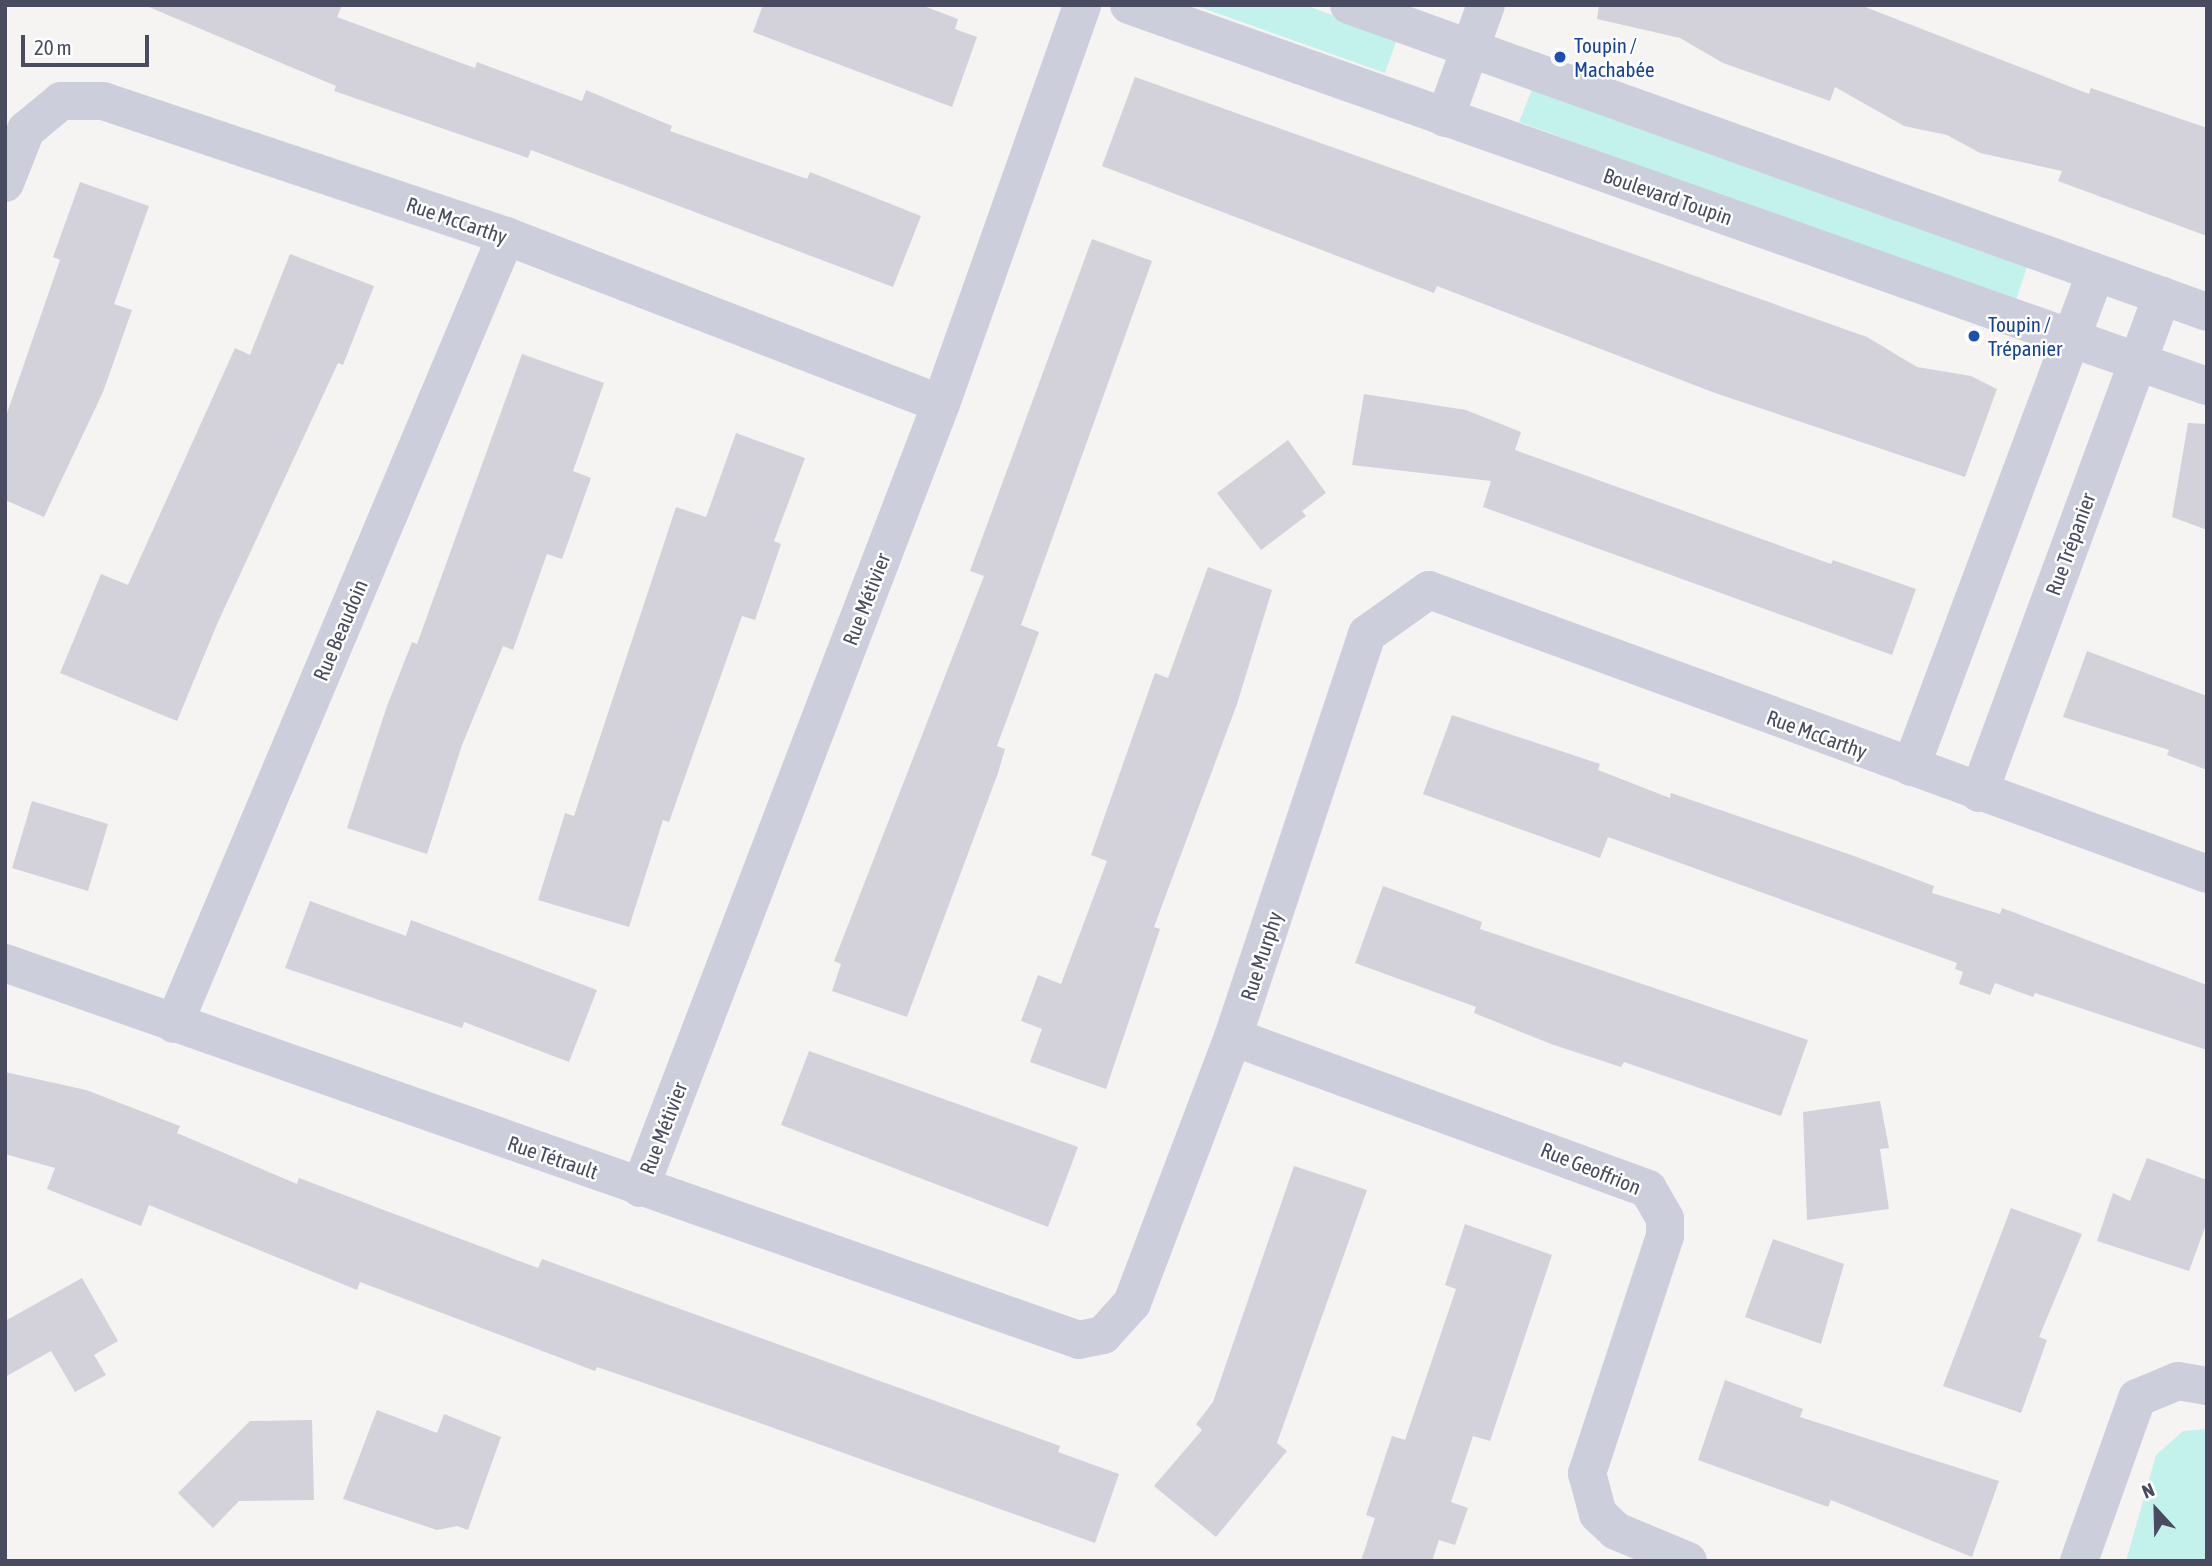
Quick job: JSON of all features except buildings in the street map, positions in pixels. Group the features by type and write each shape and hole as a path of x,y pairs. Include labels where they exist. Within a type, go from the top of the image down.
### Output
{"street":[{"name":"Rue Métivier","path":"640,1188 941,404 1082,5"},
{"name":"Boulevard Toupin","path":"1129,5 2207,386"},
{"path":"1349,5 2207,312"},
{"path":"1445,118 1486,5"},
{"name":"Rue McCarthy","path":"5,183 26,130 61,102 103,100 506,236 941,404"},
{"name":"Rue Beaudoin","path":"174,1024 506,236"},
{"path":"1911,767 2095,272"},
{"name":"Rue Trépanier","path":"1979,793 2162,296"},
{"name":"Rue McCarthy","path":"1429,590 2207,874"},
{"name":"Rue Murphy","path":"1103,1335 1132,1303 1233,1037 1367,634 1429,590"},
{"name":"Rue Tétrault","path":"5,963 1053,1335 1079,1340 1103,1335"},
{"name":"Rue Geoffrion","path":"1233,1037 1648,1189 1665,1219 1665,1236 1587,1473 1598,1514 1616,1531 1688,1561"},
{"path":"2079,1561 2137,1398 2178,1381 2207,1386"}],"shaded area":[{"path":"1194,5 1305,5 1397,39 1385,73"},
{"path":"1533,87 2027,267 2015,303 1519,122"},
{"path":"2207,1429 2207,1561 2126,1561 2156,1455 2183,1431"}],"place":[{"name":"Toupin / Machabée","path":"1560,57"},
{"name":"Toupin / Trépanier","path":"1974,336"}]}
